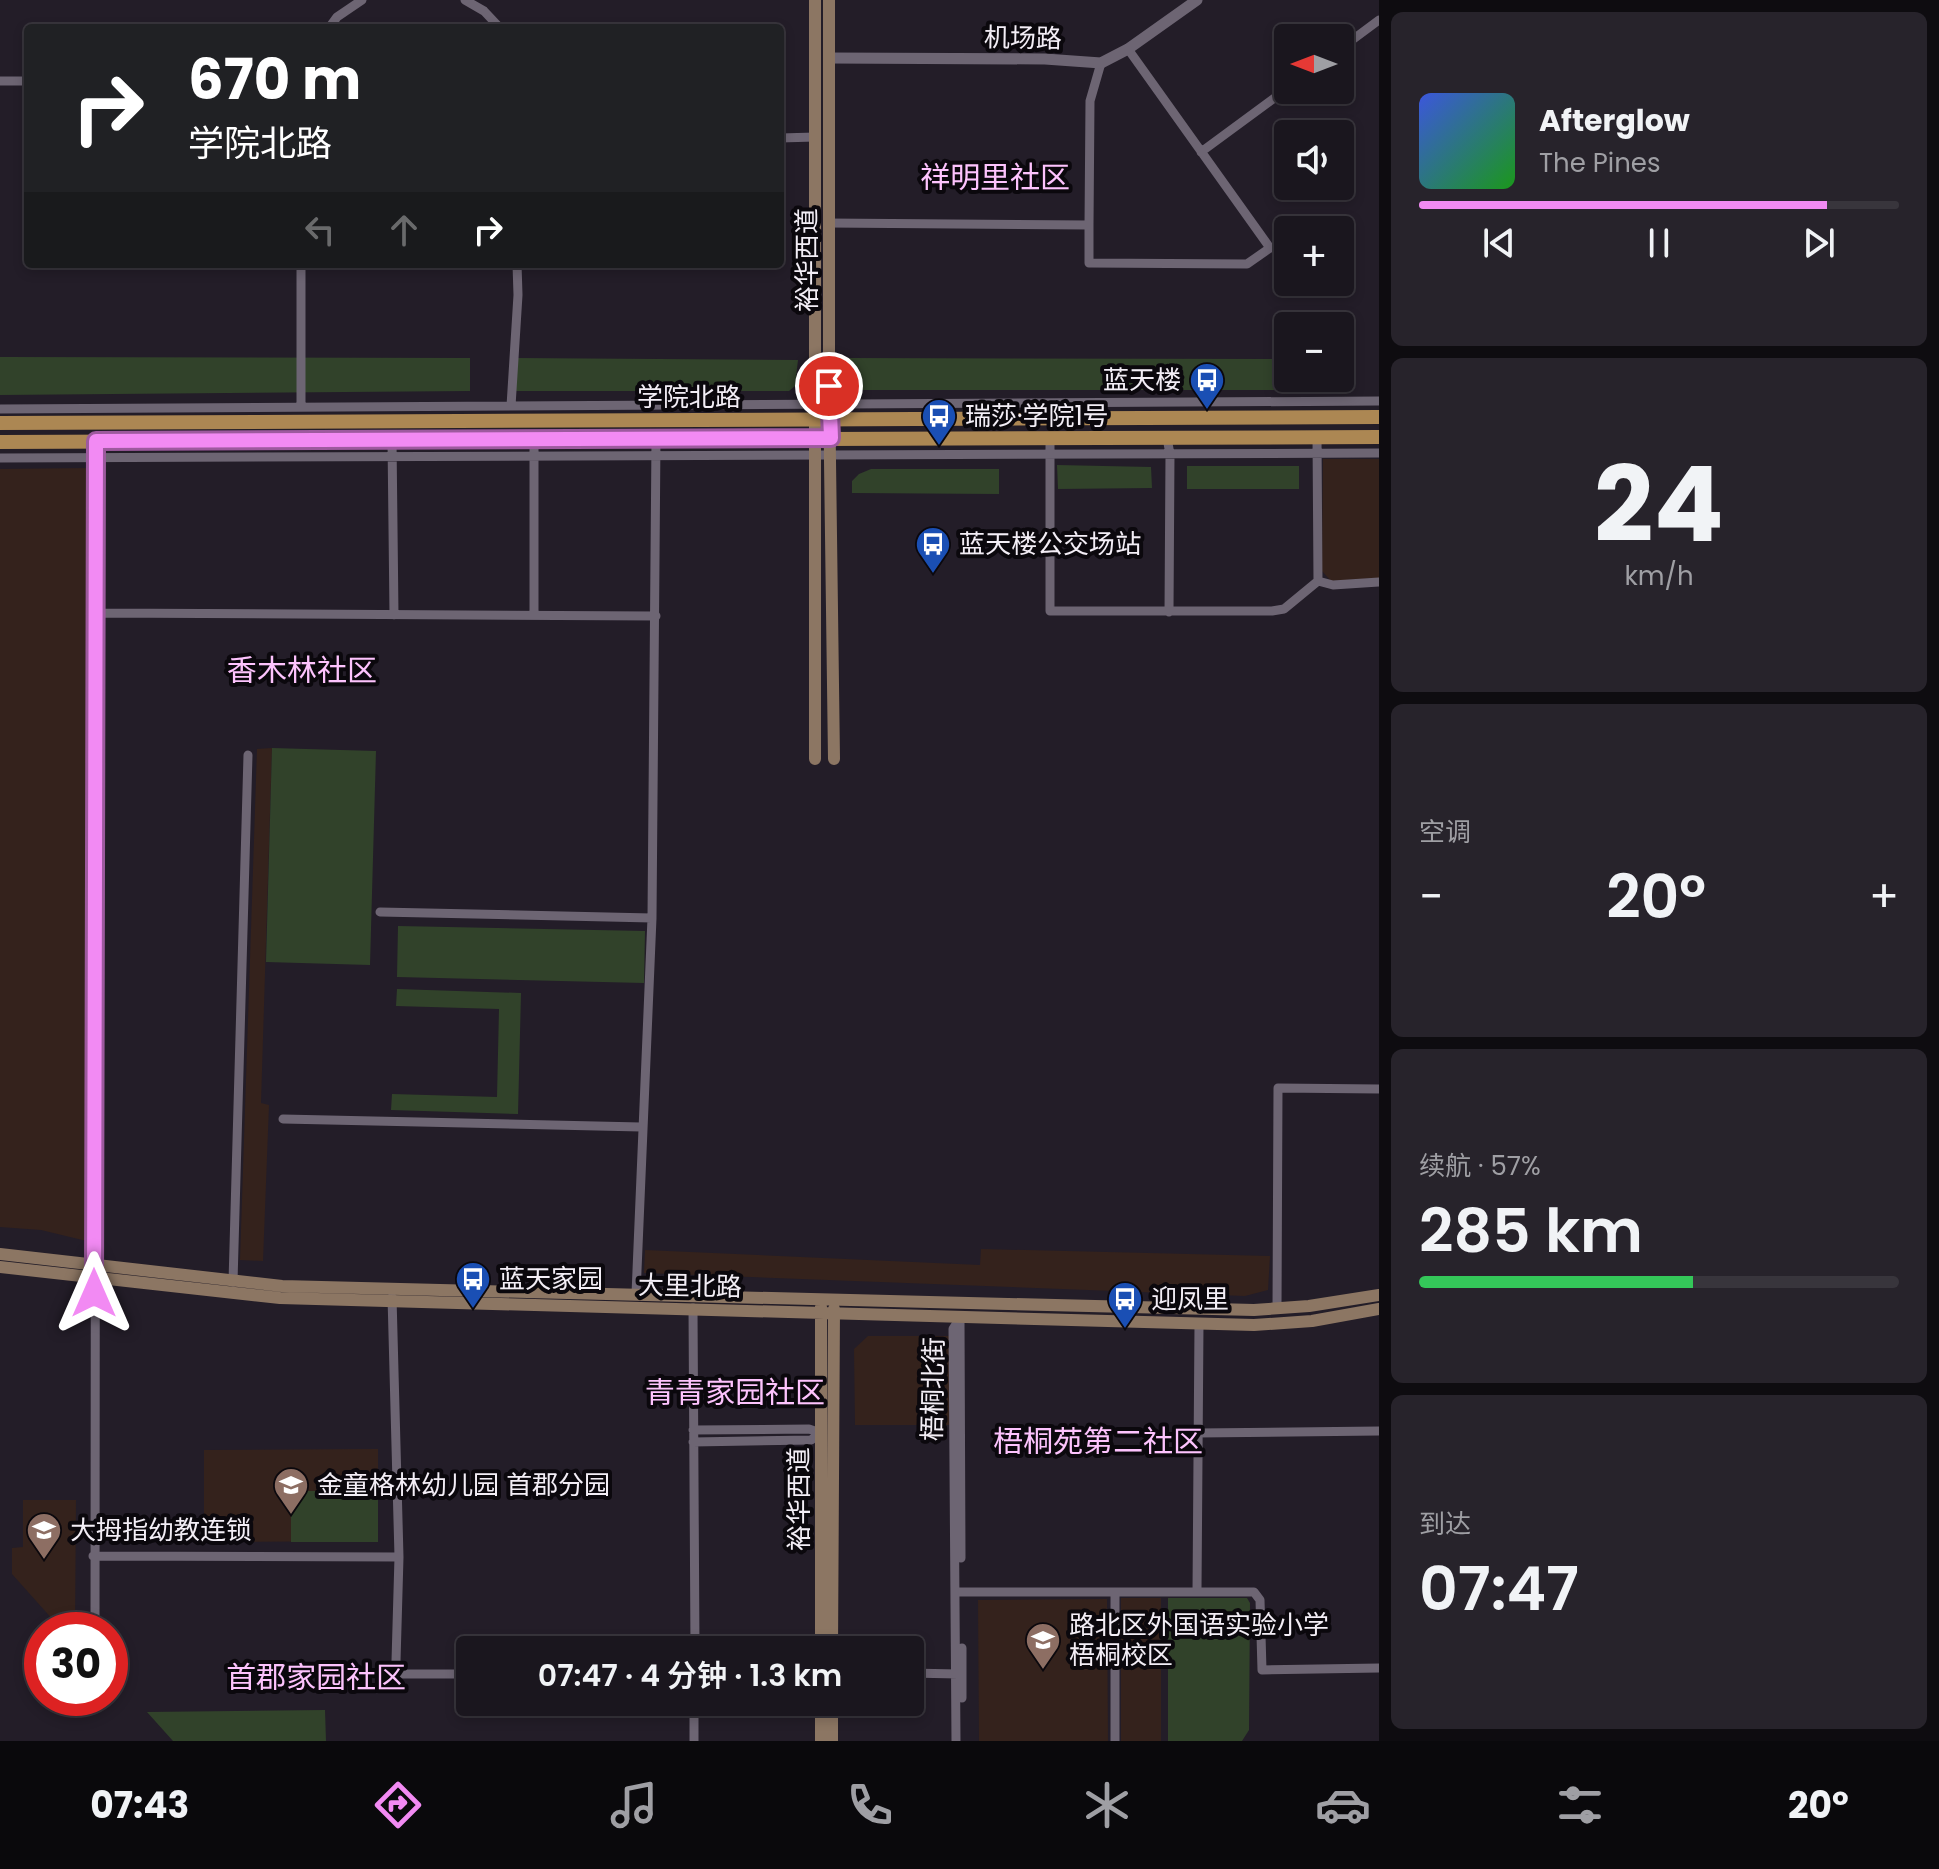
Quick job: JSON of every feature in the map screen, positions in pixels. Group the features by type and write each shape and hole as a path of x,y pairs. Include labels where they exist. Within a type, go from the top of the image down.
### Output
{"main road":[{"name":"裕华西道","path":"815,0 828,223 834,759"},
{"name":"裕华西道","path":"815,759 813,405 829,0"},
{"name":"学院北路","path":"0,423 1379,417"},
{"path":"1167,419 1167,438"},
{"path":"392,422 392,448"},
{"name":"学院北路","path":"0,442 96,449 392,448 534,440 1379,437"},
{"name":"大里北路","path":"0,1254 280,1298 636,1294 960,1318 1254,1325 1297,1322 1379,1309"},
{"name":"大里北路","path":"0,1267 94,1271 392,1295 693,1308 1277,1309 1379,1295"},
{"name":"裕华西道","path":"821,1636 821,1433 827,1307"},
{"name":"裕华西道","path":"827,1307 832,1636"},
{"path":"821,1716 821,1741"},
{"path":"832,1716 832,1741"}],"street":[{"path":"332,24 362,0"},
{"path":"465,0 484,11 496,24"},
{"path":"1128,49 1270,248 1250,263 1089,263 1090,101 1101,63 1128,49 1197,0"},
{"path":"1354,39 1379,20"},
{"name":"机场路","path":"829,58 1045,59 1101,63"},
{"path":"0,81 24,81"},
{"path":"1201,152 1274,98"},
{"path":"784,138 822,137"},
{"path":"828,223 1089,225"},
{"path":"301,268 301,407"},
{"path":"511,406 517,268"},
{"path":"0,409 1379,401"},
{"path":"1166,402 1167,419"},
{"path":"392,406 392,422"},
{"path":"1317,437 1318,581"},
{"path":"1050,438 1050,611 1272,611 1284,609 1318,581"},
{"path":"1167,438 1170,454 1169,612"},
{"path":"636,1294 652,918 656,439"},
{"path":"534,440 534,615"},
{"path":"394,615 392,448 534,456 1379,453"},
{"path":"0,458 96,449 95,1612"},
{"path":"1318,581 1333,585 1379,582"},
{"path":"96,613 656,616"},
{"path":"233,1282 248,755"},
{"path":"380,912 652,918"},
{"path":"1277,1309 1278,1088 1379,1089"},
{"path":"283,1119 641,1127"},
{"path":"392,1295 399,1557 396,1661 400,1674 456,1674"},
{"path":"693,1308 695,1636"},
{"name":"梧桐北街","path":"960,1318 958,1593 962,1741"},
{"path":"1197,1591 1199,1324"},
{"path":"693,1430 809,1429 821,1433"},
{"path":"1198,1433 1379,1431"},
{"path":"693,1442 811,1440 821,1433"},
{"path":"93,1556 399,1557"},
{"path":"958,1593 1254,1592 1260,1600 1262,1670 1379,1668"},
{"path":"1115,1593 1115,1741"},
{"path":"924,1673 959,1674"},
{"name":"梧桐北街","path":"956,1741 959,1674"},
{"path":"694,1716 694,1741"}],"shaded area":[{"path":"1323,459 1379,459 1379,578 1331,581 1322,571"},
{"path":"93,468 95,1243 41,1230 0,1227 0,469"},
{"path":"272,748 261,1103 269,1105 263,1261 240,1260 257,749"},
{"path":"981,1249 1270,1256 1268,1290 1245,1296 644,1273 645,1250 980,1265"},
{"path":"868,1336 951,1336 951,1425 855,1425 854,1349"},
{"name":"金童格林幼儿园 首郡分园","path":"378,1449 378,1541 204,1542 204,1450"},
{"name":"大拇指幼教连锁","path":"23,1500 76,1500 75,1612 46,1612 12,1574 12,1548 23,1547"},
{"path":"1121,1598 1161,1598 1161,1741 1121,1741"},
{"name":"路北区外国语实验小学 梧桐校区","path":"1107,1599 1108,1741 979,1741 978,1600"}],"green space":[{"path":"0,357 470,358 470,391 0,395"},
{"path":"516,358 798,360 795,386 789,391 516,391"},
{"path":"843,358 1274,359 1274,390 855,390 841,378"},
{"path":"1057,465 1151,467 1152,488 1058,489"},
{"path":"1187,466 1299,466 1299,489 1187,489"},
{"path":"871,469 999,469 999,494 852,493 852,481"},
{"path":"272,748 376,751 370,965 266,962"},
{"path":"398,926 645,931 644,983 397,977"},
{"path":"397,989 521,993 518,1114 391,1110 392,1094 497,1097 499,1009 396,1006"},
{"path":"291,1491 378,1491 378,1542 291,1542"},
{"path":"1168,1598 1247,1598 1250,1603 1249,1730 1242,1741 1168,1741"},
{"path":"325,1710 326,1741 173,1741 147,1712"}],"place":[{"name":"蓝天楼","path":"1207,411"},
{"name":"瑞莎·学院1号","path":"939,447"},
{"name":"蓝天楼公交场站","path":"933,575"},
{"name":"蓝天家园","path":"473,1310"},
{"name":"迎凤里","path":"1125,1330"},
{"name":"金童格林幼儿园 首郡分园","path":"291,1516"},
{"name":"大拇指幼教连锁","path":"44,1561"},
{"name":"路北区外国语实验小学 梧桐校区","path":"1043,1671"}],"district":[{"name":"祥明里社区","path":"995,177"},
{"name":"香木林社区","path":"302,670"},
{"name":"青青家园社区","path":"735,1392"},
{"name":"梧桐苑第二社区","path":"1098,1441"},
{"name":"首郡家园社区","path":"316,1677"}],"route":[{"path":"94,1293 96,441 831,438 829,386"}]}
